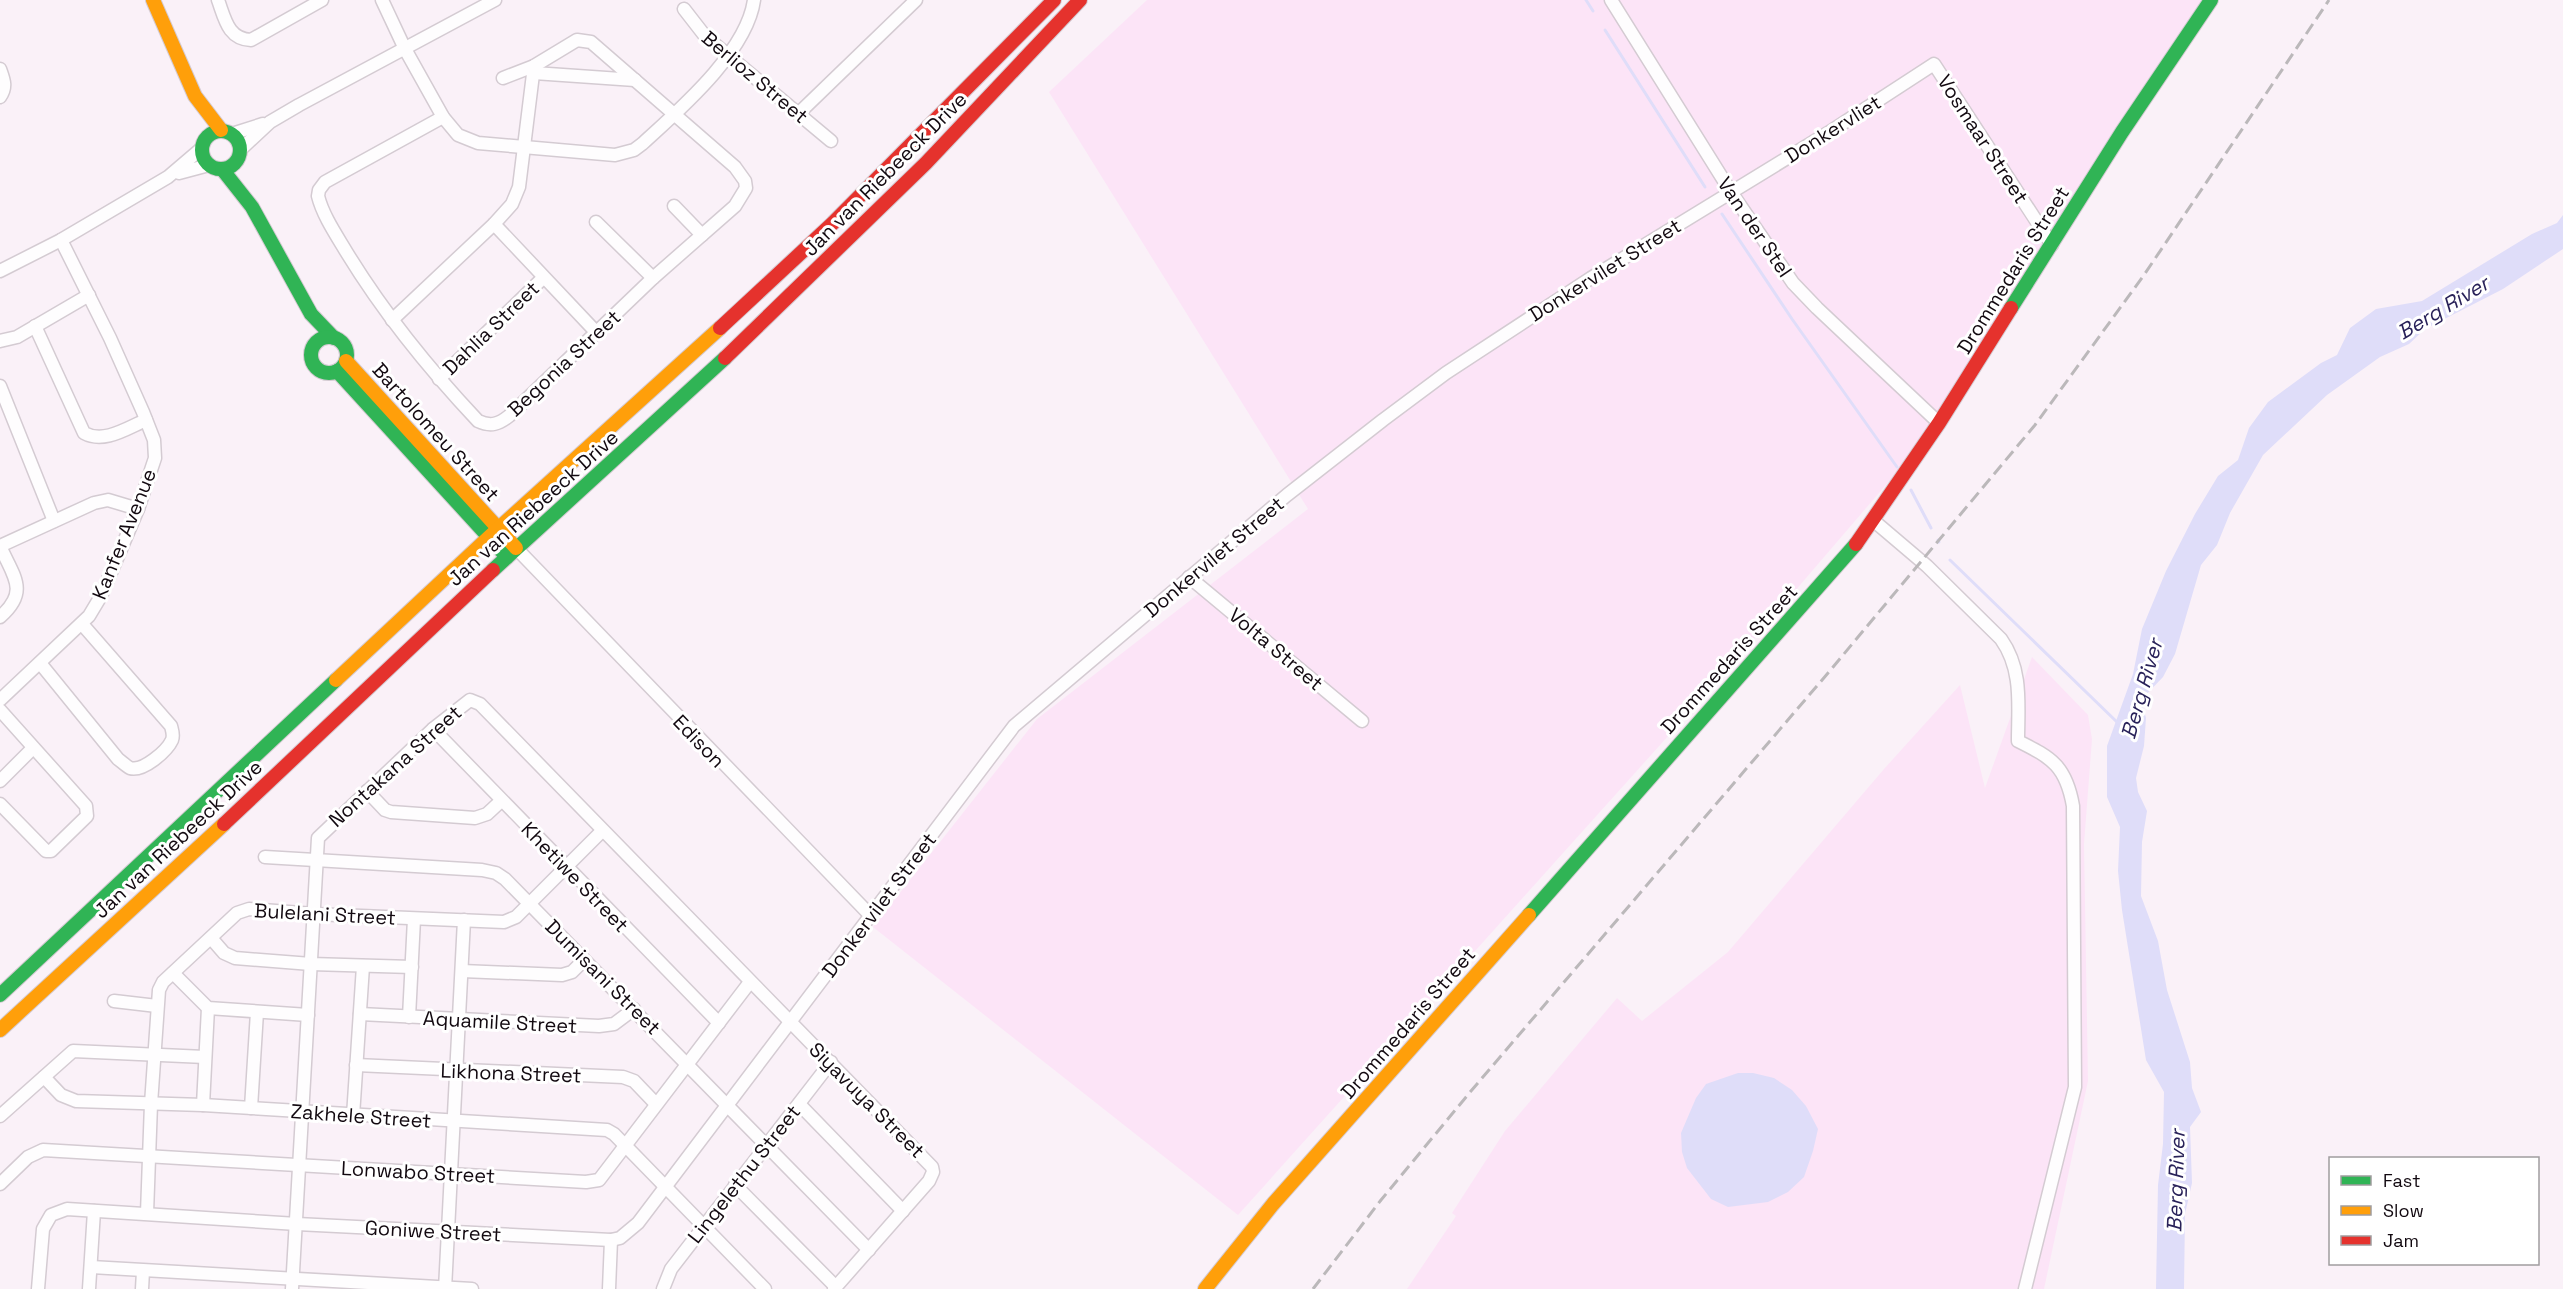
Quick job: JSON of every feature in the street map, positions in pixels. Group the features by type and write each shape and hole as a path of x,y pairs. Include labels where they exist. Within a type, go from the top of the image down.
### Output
{"main road":[{"path":"153,0 195,96 203,126 205,160 215,167 252,207"},
{"name":"Jan van Riebeeck Drive","path":"0,995 493,533 670,374 841,215 1054,0"},
{"name":"Jan van Riebeeck Drive","path":"0,1030 194,852 511,553 673,408 859,230 1080,0"},
{"name":"Drommedaris Street","path":"1206,1289 1266,1212 1826,580 1874,521 1939,423 2122,132 2211,0"},
{"path":"195,96 226,132 238,141 238,155 252,207"},
{"path":"204,144 212,133 226,132"},
{"path":"215,167 228,167 238,155"},
{"name":"Bartolomeu Street","path":"252,207 311,314 345,347 341,366 330,373 317,369 312,363 311,314"},
{"path":"311,350 320,339 334,338"},
{"name":"Bartolomeu Street","path":"341,366 511,553"}],"street":[{"path":"218,0 232,33 238,38 251,40 322,0"},
{"path":"382,0 443,117 451,128 468,140 615,155 625,154 642,144 674,114 728,55 746,28 754,0"},
{"path":"226,132 270,122 495,0"},
{"path":"798,114 916,0"},
{"name":"Van der Stel","path":"1611,0 1731,192 1793,283 1816,309 1939,423"},
{"name":"Berlioz Street","path":"684,9 694,25 831,141"},
{"path":"392,320 494,224 516,197 534,70 577,40 584,40 598,48 674,114"},
{"name":"Donkervliet","path":"1731,192 1934,64"},
{"name":"Vosmaar Street","path":"1934,64 2052,245"},
{"path":"0,69 5,82 5,90 0,96"},
{"path":"502,78 534,70 635,80"},
{"name":"Begonia Street","path":"443,117 325,182 319,190 320,201 338,239 392,320 439,379 478,421 489,425 509,416 653,278 741,198 746,188 745,181 735,167 674,114"},
{"path":"238,155 270,122"},
{"path":"0,271 62,240 168,177 204,144"},
{"path":"168,177 215,167"},
{"name":"Donkervilet Street","path":"790,1024 1014,726 1189,577 1376,425 1446,374 1591,278 1731,192"},
{"path":"674,206 702,235"},
{"path":"596,222 653,278"},
{"path":"494,224 596,332"},
{"name":"Kanfer Avenue","path":"0,700 82,624 101,596 138,509 155,458 154,440 146,420 62,240"},
{"name":"Dahlia Street","path":"439,379 543,278"},
{"path":"0,341 17,337 89,295"},
{"path":"35,326 84,433 94,438 104,437 146,420"},
{"path":"0,386 54,521"},
{"path":"0,617 12,607 18,594 14,578 0,546 102,501 115,501 138,509"},
{"path":"1874,521 1927,566 2001,639 2010,652 2018,683 2018,741 2043,754 2056,764 2065,776 2070,790 2073,806 2075,1088 2025,1289"},
{"name":"Edison","path":"511,553 530,564 871,916"},
{"name":"Volta Street","path":"1189,577 1362,722"},
{"path":"40,663 118,759 130,768 140,768 153,761 172,741 171,726 82,624"},
{"name":"Nontakana Street","path":"293,1284 317,843 321,833 465,702 470,700 480,704 790,1024"},
{"path":"0,710 86,806 87,816 84,822 51,851 45,851 0,804"},
{"name":"Khetiwe Street","path":"433,729 719,1023"},
{"path":"0,781 33,748"},
{"path":"367,791 380,805 391,812 475,819 487,814 501,801"},
{"name":"Bulelani Street","path":"147,1213 154,1054 157,1006 161,985 242,910 414,919 510,921 567,868 602,831"},
{"name":"Dumisani Street","path":"266,858 482,870 496,873 530,903 869,1250"},
{"path":"409,1017 414,919"},
{"path":"445,1288 464,921"},
{"path":"211,938 224,953 235,958 311,964 412,967"},
{"path":"462,971 562,975 572,972 585,960"},
{"path":"353,1116 363,966"},
{"path":"173,973 208,1008 308,1015"},
{"name":"Lonwabo Street","path":"2,1176 28,1157 43,1150 594,1181 604,1176 750,982"},
{"path":"114,1000 157,1006"},
{"path":"203,1105 208,1008"},
{"name":"Aquamile Street","path":"360,1014 458,1021 607,1026 620,1021 634,1009"},
{"path":"251,1108 257,1012"},
{"path":"609,1289 611,1240 620,1238 638,1223 790,1024"},
{"name":"Siyavuya Street","path":"790,1024 831,1062 932,1167 933,1172 929,1181 835,1288"},
{"path":"0,1116 68,1054 80,1050 205,1057"},
{"name":"Lingelethu Street","path":"663,1289 671,1269 831,1062"},
{"name":"Likhona Street","path":"356,1065 622,1077 634,1082 656,1104"},
{"name":"Zakhele Street","path":"44,1077 62,1095 71,1100 203,1105 353,1116 600,1129 614,1134 761,1288"},
{"path":"799,1104 903,1211"},
{"path":"735,1185 835,1288"},
{"name":"Goniwe Street","path":"38,1289 43,1229 46,1220 58,1211 147,1213 297,1224 611,1240"},
{"path":"89,1289 94,1211"},
{"path":"91,1267 293,1284 472,1289"},
{"path":"142,1289 143,1271"}],"shaded area":[{"path":"1147,0 2206,0 1963,375 1891,479 1722,676 1238,1215 873,927 1037,719 1308,509 1049,92"},
{"path":"2032,657 2088,715 2092,739 2084,844 2088,1081 2044,1289 1407,1289 1456,1216 1452,1213 1505,1131 1617,998 1642,1021 1728,952 1884,769 1960,685 1985,788"}],"water":[{"name":"Berg River","path":"2563,215 2563,249 2503,289 2425,329 2409,344 2380,357 2327,395 2263,455 2230,513 2217,545 2201,565 2175,654 2163,677 2141,700 2146,718 2144,746 2136,778 2138,792 2147,811 2142,842 2141,896 2158,941 2167,990 2190,1062 2192,1088 2201,1112 2190,1127 2192,1183 2185,1214 2184,1289 2156,1289 2158,1185 2163,1144 2164,1092 2146,1060 2122,910 2118,871 2120,827 2107,797 2107,746 2133,674 2142,629 2166,571 2195,514 2218,476 2238,460 2249,428 2268,402 2321,363 2337,355 2350,328 2376,309 2422,301 2532,234 2557,223"},
{"path":"1738,1073 1753,1073 1774,1078 1792,1090 1806,1106 1818,1129 1804,1177 1788,1192 1768,1202 1728,1207 1711,1199 1687,1168 1682,1152 1681,1133 1696,1098 1706,1084"}],"waterway":[{"path":"1586,0 1593,11"},
{"path":"1605,30 1705,187"},
{"path":"1722,214 1792,319 1897,467"},
{"path":"1911,490 1931,528"},
{"name":"Berg River","path":"1950,560 2118,723"}],"railway":[{"path":"1313,1289 1381,1200 1471,1091 1828,673 2035,425 2144,275 2329,0"}],"traffic: fast":[{"path":"2011,308 2122,132 2211,0"},
{"path":"221,131 234,137 240,150 234,163 221,169 208,163 202,150 208,137 221,131"},
{"path":"222,169 252,207 311,314 334,338"},
{"path":"329,337 342,342 347,355 342,368 329,373 316,368 311,355 316,342 329,337"},
{"path":"493,570 725,358"},
{"path":"337,371 507,557"},
{"path":"1529,915 1856,544"},
{"path":"0,995 336,680"}],"traffic: slow":[{"path":"153,0 195,96 221,130"},
{"path":"336,680 489,537 720,328"},
{"path":"346,361 516,548"},
{"path":"0,1030 224,824"},
{"path":"1205,1289 1273,1204 1529,915"}],"traffic: jam":[{"path":"720,328 833,223 1054,0"},
{"path":"725,358 926,163 1080,0"},
{"path":"1856,544 1939,423 2011,308"},
{"path":"224,824 493,570"}]}
